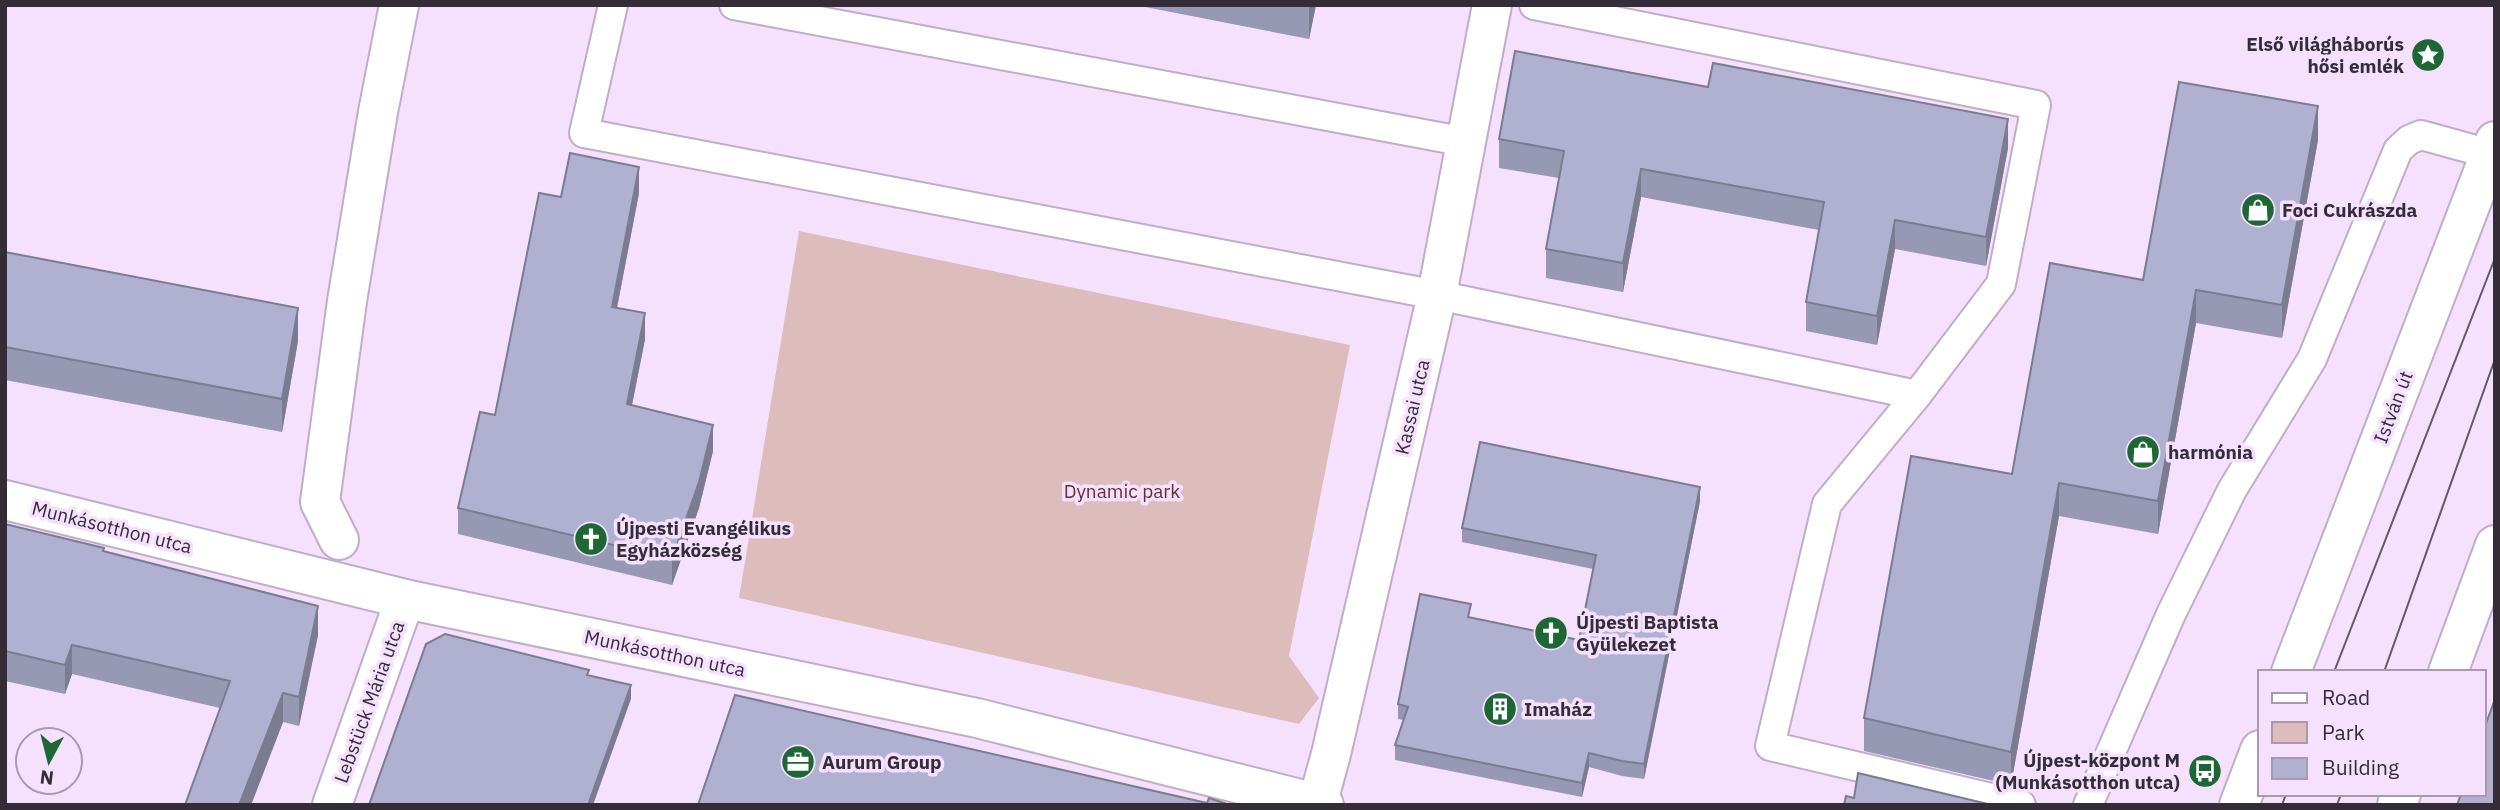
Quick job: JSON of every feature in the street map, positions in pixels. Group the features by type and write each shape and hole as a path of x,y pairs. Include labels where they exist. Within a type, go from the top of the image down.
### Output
{"street":[{"path":"340,541 320,502 349,288 399,5"},
{"name":"Kassai utca","path":"1320,804 1437,295 1492,5"},
{"name":"István út","path":"2292,670 2492,148"},
{"name":"Munkásotthon utca","path":"5,500 405,599 977,718 1320,804"},
{"path":"2449,670 2495,545"},
{"name":"Lebstück Mária utca","path":"332,805 405,599"},
{"path":"2239,805 2258,755"}],"lane":[{"path":"613,5 584,133 1437,295 1917,395"},
{"path":"734,5 1466,142"},
{"path":"1534,5 2036,105 2001,284 1917,395 1827,504 1770,746 2021,805"},
{"path":"2088,805 2171,614 2232,489 2312,359 2398,150 2421,135 2492,148"}],"green space":[{"name":"Dynamic park","path":"799,231 1350,345 1289,656 1319,698 1299,724 739,598"}],"building":[{"path":"1515,51 1708,87 1713,63 2008,119 1986,237 1895,220 1877,316 1806,302 1824,202 1641,169 1623,263 1546,249 1564,151 1499,139"},
{"path":"2179,82 2318,106 2282,305 2196,290 2158,501 2059,483 2011,752 1864,718 1911,456 2012,474 2050,263 2143,280"},
{"path":"570,153 639,167 612,307 645,313 627,404 713,425 699,482 672,559 458,508 480,412 495,415 539,193 561,197"},
{"path":"5,252 298,308 282,399 5,347"},
{"name":"Újpesti Baptista Gyülekezet","path":"1480,442 1700,487 1644,764 1589,753 1582,783 1395,745 1408,707 1398,704 1420,594 1471,604 1468,617 1579,640 1596,555 1462,528"},
{"path":"5,524 318,606 299,697 283,693 239,805 185,805 230,681 72,645 65,665 5,651"},
{"path":"445,634 589,670 587,675 631,685 588,805 369,805 426,644"},
{"path":"735,695 1207,803 1209,798 1230,805 698,805"},
{"path":"2495,699 2495,805 2457,805 2460,796 2486,796 2486,724"},
{"path":"1858,773 1992,805 1844,805 1846,796 1854,798"}],"tram line":[{"path":"2335,670 2495,258"},
{"path":"2385,670 2495,359"},
{"path":"2282,805 2285,796"},
{"path":"2337,805 2340,796"}],"place":[{"name":"Első világháborús hősi emlék","path":"2428,55"},
{"name":"Foci Cukrászda","path":"2258,210"},
{"name":"harmónia","path":"2143,452"},
{"name":"Újpesti Evangélikus Egyházközség","path":"591,539"},
{"name":"Újpesti Baptista Gyülekezet","path":"1551,633"},
{"name":"Imaház","path":"1500,709"},
{"name":"Aurum Group","path":"798,762"},
{"name":"Újpest-központ M (Munkásotthon utca)","path":"2205,771"}]}
